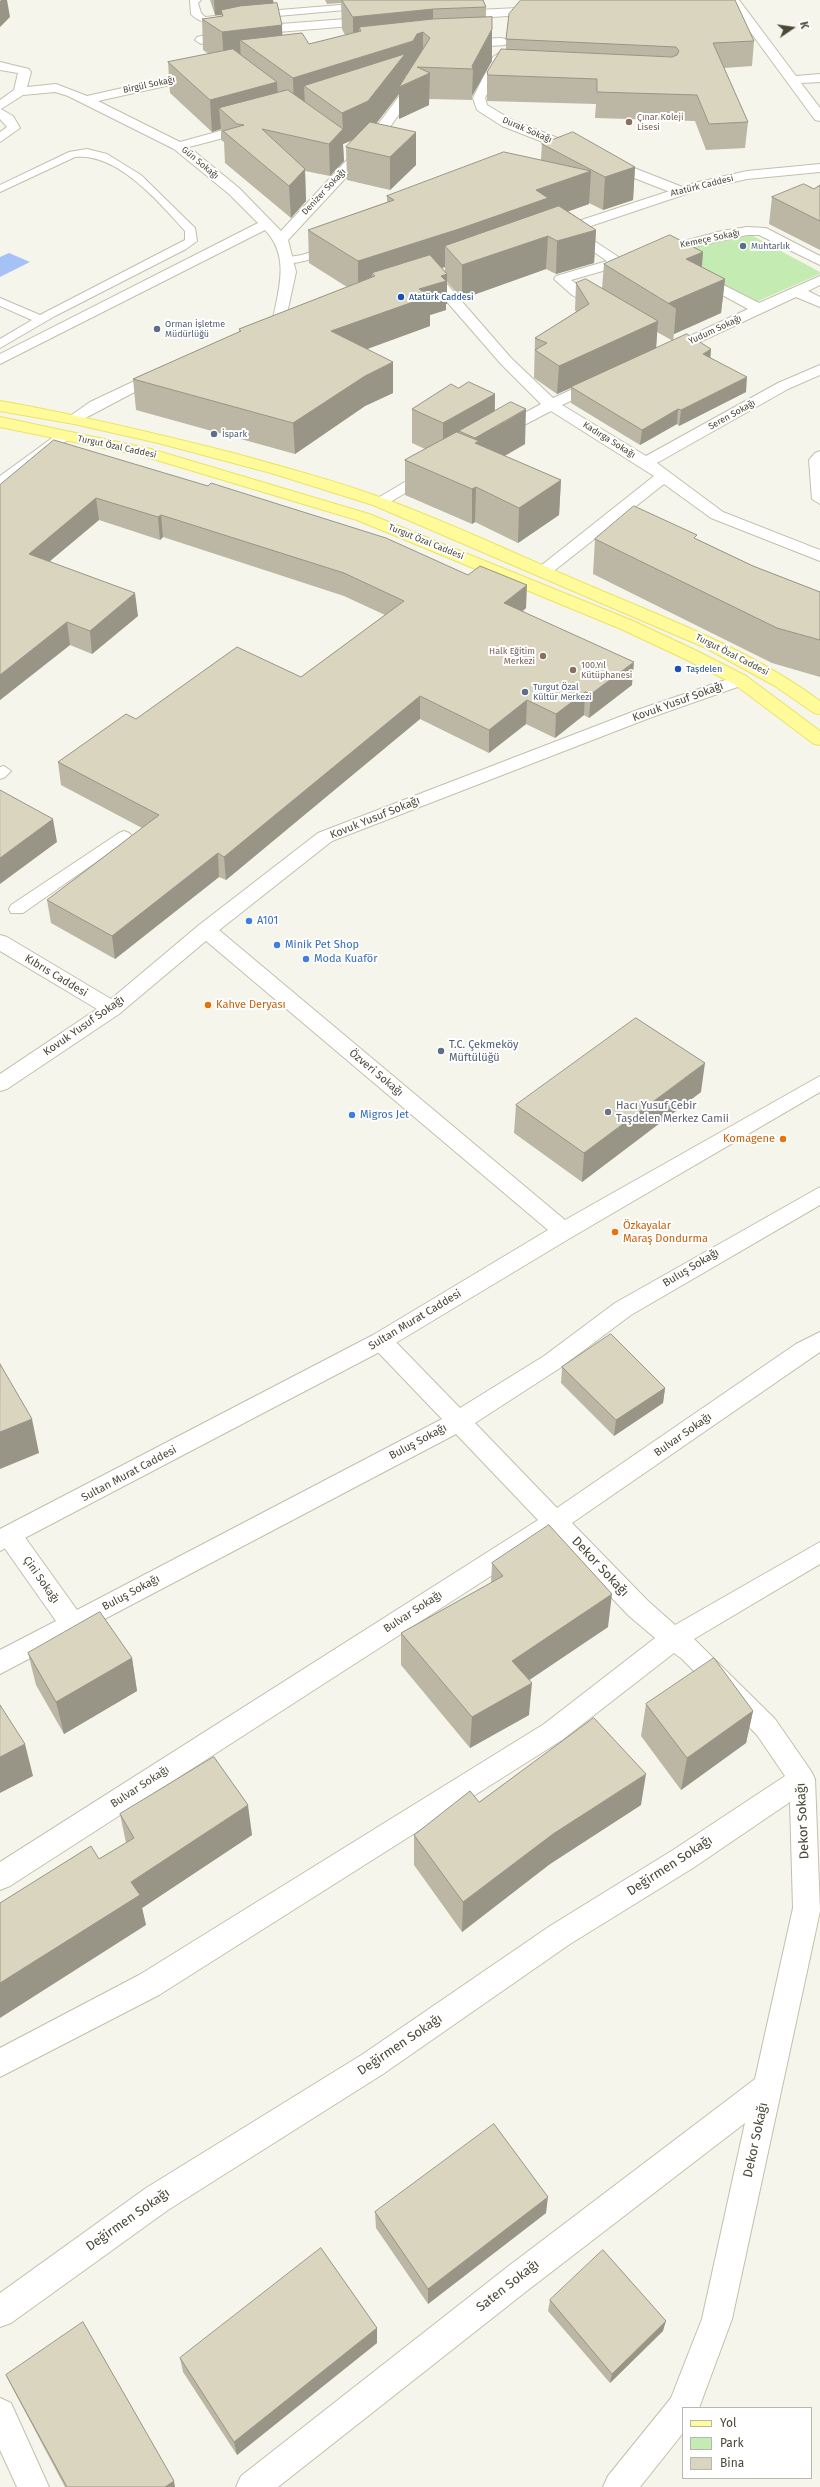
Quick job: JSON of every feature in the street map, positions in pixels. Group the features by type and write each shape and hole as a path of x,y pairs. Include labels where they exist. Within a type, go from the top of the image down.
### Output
{"main road":[{"name":"Turgut Özal Caddesi","path":"0,406 74,418 277,470 379,502 544,571 712,644 764,671 820,709"},
{"path":"64,436 74,418"},
{"name":"Turgut Özal Caddesi","path":"0,422 146,452 363,517 627,626 740,680 777,706 820,740"},
{"path":"528,585 544,571"}],"street":[{"name":"Durak Sokağı","path":"504,0 501,14 499,61 479,98 481,107 507,123 680,191"},
{"path":"733,0 820,117"},
{"path":"448,10 469,14 501,14 552,10"},
{"path":"201,40 242,31 384,20"},
{"path":"448,44 501,42"},
{"path":"0,66 22,70 24,72 20,92 3,102"},
{"path":"495,69 511,70"},
{"name":"Birgül Sokağı","path":"84,100 212,71"},
{"name":"Denizer Sokağı","path":"281,239 382,129 414,88 420,73 396,83"},
{"path":"792,80 820,78"},
{"name":"Gün Sokağı","path":"20,92 56,88 179,146 234,191 281,239"},
{"path":"0,113 8,119 14,128 0,138"},
{"path":"179,146 263,123"},
{"path":"341,151 353,160"},
{"name":"Atatürk Caddesi","path":"546,236 680,191 747,175 820,168"},
{"path":"0,360 266,224"},
{"path":"569,228 618,262"},
{"name":"Kemeçe Sokağı","path":"617,317 577,292 561,279 661,250 722,235 761,231 820,261"},
{"path":"279,324 289,272 281,239"},
{"path":"661,250 675,264"},
{"path":"689,271 759,309"},
{"name":"Kadırga Sokağı","path":"433,277 506,361 551,405 646,463 717,515 820,556"},
{"name":"Yudum Sokağı","path":"654,358 820,280"},
{"path":"796,292 820,303"},
{"path":"265,330 294,320"},
{"path":"658,342 671,350"},
{"path":"74,418 95,405 172,367"},
{"name":"Seren Sokağı","path":"646,463 783,386 820,369"},
{"path":"489,438 551,405 613,376"},
{"path":"0,484 64,436"},
{"path":"820,456 817,460 820,499"},
{"path":"379,502 443,465"},
{"path":"544,571 664,476"},
{"name":"Kovuk Yusuf Sokağı","path":"0,1084 112,1009 206,930 325,837 646,713 740,680"},
{"name":"Özveri Sokağı","path":"206,930 564,1231"},
{"name":"Kıbrıs Caddesi","path":"0,942 112,1009"},
{"name":"Sultan Murat Caddesi","path":"5,1539 381,1341 564,1231 820,1083"},
{"name":"Buluş Sokağı","path":"0,1663 457,1422 552,1362 623,1309 820,1195"},
{"name":"Dekor Sokağı","path":"381,1341 457,1422 556,1520 638,1608 673,1639 691,1651 766,1727 802,1779 807,1908 717,2319 683,2407"},
{"name":"Bulvar Sokağı","path":"0,1877 556,1520 651,1457 804,1350 820,1341"},
{"name":"Çini Sokağı","path":"5,1539 72,1624"},
{"path":"0,2063 149,1985 553,1732 673,1639 820,1552"},
{"name":"Değirmen Sokağı","path":"0,2312 157,2199 374,2064 560,1935 683,1859 802,1779"},
{"name":"Saten Sokağı","path":"252,2487 517,2279 767,2088"},
{"name":"Dekor Sokağı","path":"619,2487 682,2409"},
{"path":"0,2414 33,2487"}],"lane":[{"path":"196,0 193,2 193,8 197,17 203,21 234,17"},
{"path":"248,16 376,6"},
{"path":"0,189 73,154 81,151 92,152 131,172 191,230 191,241 182,247 41,320 0,344"},
{"path":"286,260 309,257 340,245"},
{"path":"0,302 41,320"},
{"path":"17,909 124,836"}],"green space":[{"path":"751,235 820,272 820,274 756,302 684,265 677,249"}],"water":[{"path":"9,253 30,262 0,277 0,257"}],"building":[{"path":"342,0 483,0 486,7 433,9 353,17"},
{"path":"521,0 735,0 754,41 713,43 748,122 709,124 697,95 597,92 597,79 488,75 487,72 501,49 672,57 677,55 679,51 676,47 506,39 509,14"},
{"path":"277,3 282,25 222,32 202,19 223,16 221,10 240,6"},
{"path":"492,17 492,29 472,66 473,69 417,67 430,73 399,87 430,38 423,32 417,34 413,41 293,78 240,40 302,33 309,44 361,31 359,27 433,19"},
{"path":"233,49 277,82 210,100 168,62"},
{"path":"405,54 368,101 342,113 304,86"},
{"path":"288,90 343,129 329,144 262,129 305,169 289,186 223,131 244,125 237,124 219,108"},
{"path":"370,122 416,132 390,157 346,147"},
{"path":"573,132 635,167 605,177 542,144"},
{"path":"504,152 591,171 536,190 548,198 459,229 358,261 308,230 394,200 387,196"},
{"path":"804,184 814,189 820,185 820,221 772,197"},
{"path":"559,206 596,230 557,241 548,236 462,265 445,246"},
{"path":"670,235 703,252 686,259 725,279 669,303 676,308 604,264"},
{"path":"430,255 447,274 441,276 446,281 419,289 430,296 331,331 393,362 365,376 293,423 133,379 241,331 239,329 375,276 372,273"},
{"path":"586,279 658,321 559,366 535,350 547,343 535,338 589,304 576,283"},
{"path":"687,334 711,349 703,354 747,377 681,410 678,409 642,430 571,387"},
{"path":"469,382 495,394 443,423 412,409 451,384 458,388"},
{"path":"511,402 526,409 475,438 459,431"},
{"path":"457,432 479,441 475,443 561,480 519,508 476,487 472,489 405,460"},
{"path":"54,440 208,486 211,483 386,538 468,575 480,566 527,585 504,603 634,662 591,694 585,692 556,714 527,700 489,730 420,696 224,857 218,853 112,936 47,900 159,815 58,762 126,714 136,719 237,647 301,677 404,601 344,573 161,515 158,517 96,498 29,554 135,593 90,631 67,622 0,675 0,485"},
{"path":"634,506 697,535 694,538 753,566 820,592 820,640 777,628 595,539"},
{"path":"0,790 53,819 0,858"},
{"path":"636,1018 705,1063 584,1153 516,1105"},
{"path":"611,1334 665,1388 616,1420 562,1367"},
{"path":"0,1364 32,1419 0,1432"},
{"path":"549,1525 612,1594 512,1661 532,1683 472,1717 401,1633 503,1576 492,1563"},
{"path":"100,1612 132,1658 56,1702 28,1653"},
{"path":"714,1658 753,1711 687,1758 646,1704"},
{"path":"0,1705 25,1744 0,1757"},
{"path":"594,1718 646,1774 553,1834 463,1902 414,1835 470,1791 479,1802"},
{"path":"214,1757 248,1805 131,1882 140,1895 0,1983 0,1903 91,1846 99,1859 134,1838 120,1814"},
{"path":"494,2124 548,2197 428,2289 375,2212"},
{"path":"321,2248 377,2328 234,2442 180,2358"},
{"path":"603,2250 666,2321 612,2374 550,2300"},
{"path":"83,2322 174,2481 165,2487 67,2487 6,2375"}],"place":[{"name":"Çınar Koleji Lisesi","path":"629,122"},
{"name":"Muhtarlık","path":"743,246"},
{"name":"Atatürk Caddesi","path":"401,297"},
{"name":"Orman İşletme Müdürlüğü","path":"157,329"},
{"name":"İspark","path":"214,434"},
{"name":"Halk Eğitim Merkezi","path":"543,656"},
{"name":"Taşdelen","path":"678,669"},
{"name":"100.Yıl Kütüphanesi","path":"573,670"},
{"name":"Turgut Özal Kültür Merkezi","path":"525,692"},
{"name":"A101","path":"249,921"},
{"name":"Minik Pet Shop","path":"277,945"},
{"name":"Moda Kuaför","path":"306,959"},
{"name":"Kahve Deryası","path":"208,1005"},
{"name":"T.C. Çekmeköy Müftülüğü","path":"441,1051"},
{"name":"Hacı Yusuf Cebir Taşdelen Merkez Camii","path":"608,1112"},
{"name":"Migros Jet","path":"352,1115"},
{"name":"Komagene","path":"783,1139"},
{"name":"Özkayalar Maraş Dondurma","path":"615,1232"}]}
